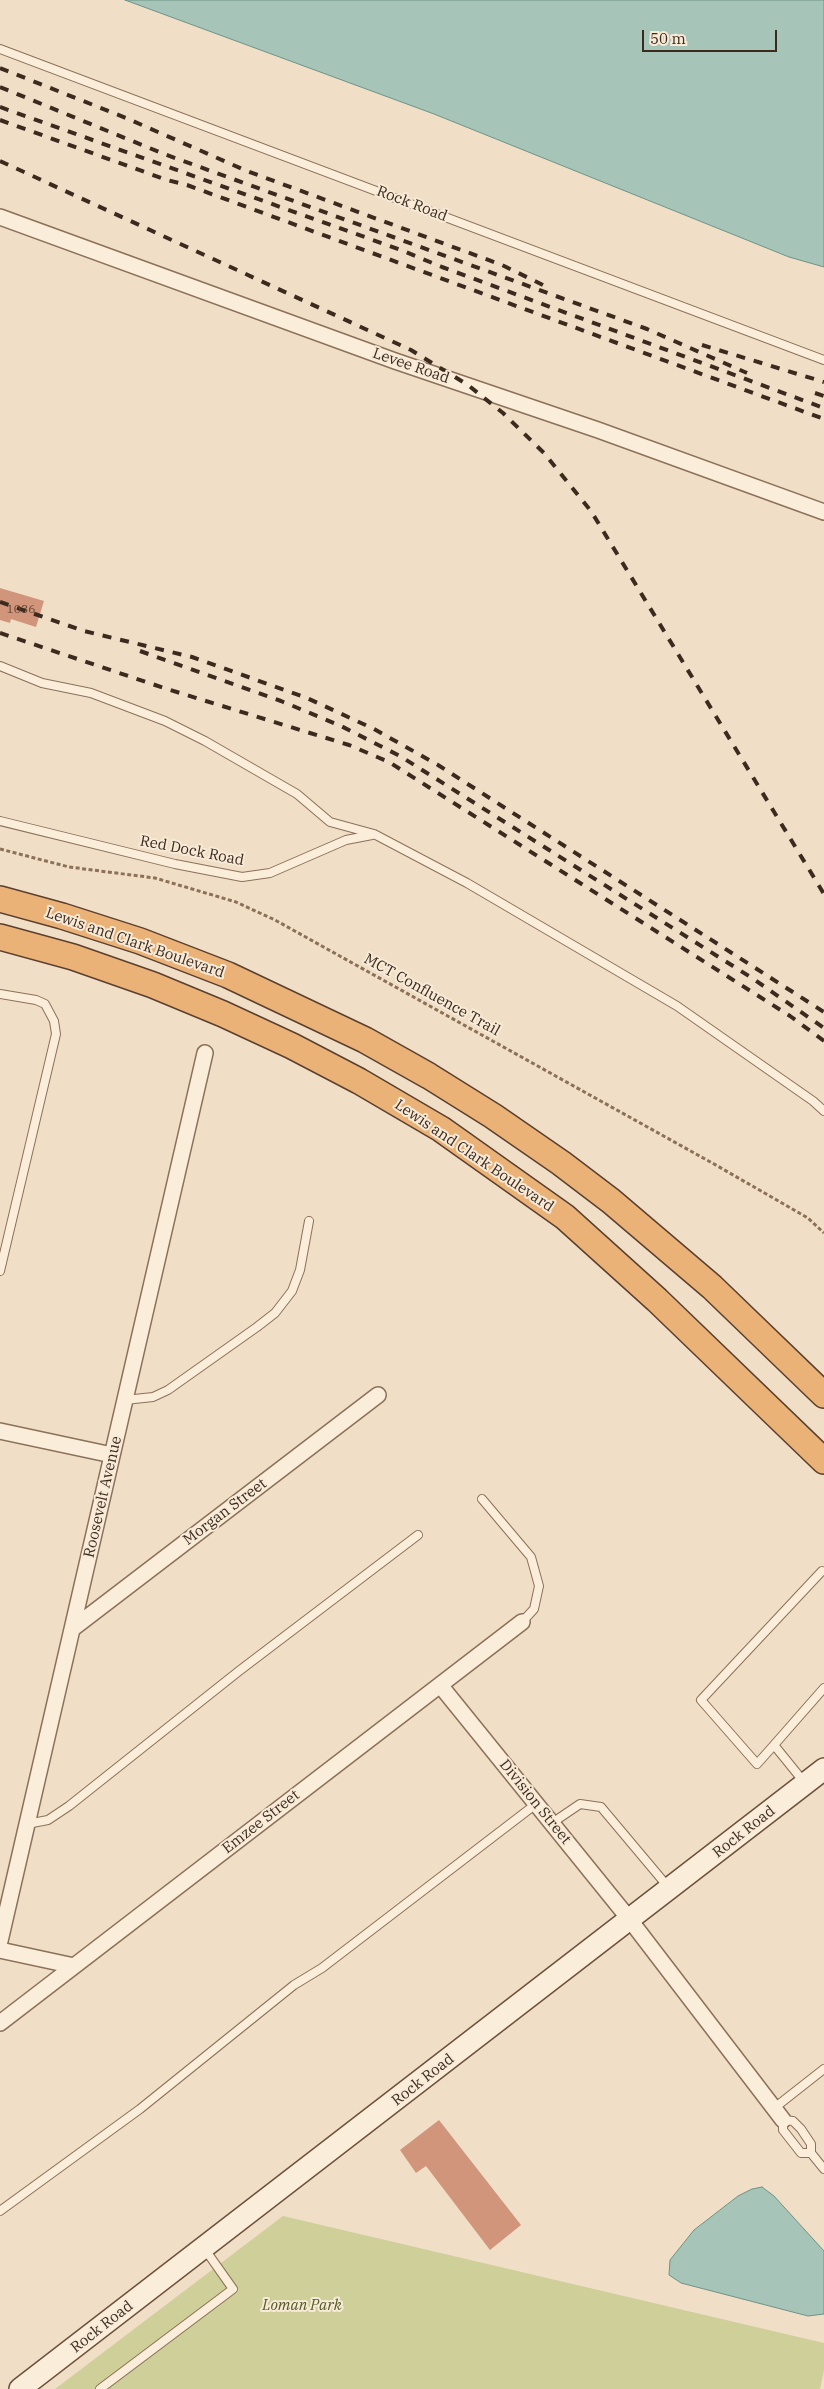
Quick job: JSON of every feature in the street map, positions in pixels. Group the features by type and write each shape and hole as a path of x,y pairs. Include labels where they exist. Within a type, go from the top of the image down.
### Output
{"highway":[{"name":"Lewis and Clark Boulevard","path":"0,899 62,916 140,941 228,975 340,1027 430,1076 562,1163 611,1201 712,1287 824,1395"},
{"name":"Lewis and Clark Boulevard","path":"0,937 73,957 153,985 223,1014 351,1076 441,1129 565,1217 657,1300 824,1461"}],"main road":[{"name":"Rock Road","path":"20,2389 670,1890 824,1769"}],"street":[{"name":"Levee Road","path":"0,217 386,358 598,430 824,512"},
{"name":"Roosevelt Avenue","path":"0,1941 205,1053"},
{"name":"Morgan Street","path":"72,1629 378,1395"},
{"path":"0,1431 112,1456"},
{"name":"Emzee Street","path":"0,2023 522,1622"},
{"name":"Division Street","path":"440,1684 630,1920 778,2115"},
{"path":"0,1950 74,1966"}],"lane":[{"name":"Rock Road","path":"0,49 824,360"},
{"path":"0,666 42,683 91,693 165,721 206,741 297,794 330,822 374,834 467,883 677,1006 813,1101 824,1111"},
{"name":"Red Dock Road","path":"0,821 175,864 242,877 270,873 346,840 374,834"},
{"path":"0,994 36,1000 45,1004 54,1021 56,1034 0,1271"},
{"path":"125,1400 154,1397 168,1390 274,1313 292,1291 300,1270 309,1221"},
{"path":"482,1499 531,1557 539,1586 534,1608 522,1622"},
{"path":"27,1824 48,1820 69,1806 231,1677 418,1534"},
{"path":"822,1571 702,1700 757,1764 824,1688"},
{"path":"774,1745 806,1783"},
{"path":"0,2211 140,2109 294,1985 322,1968 536,1804"},
{"path":"552,1823 570,1808 580,1804 601,1807 670,1890"},
{"path":"778,2115 824,2069"},
{"path":"778,2115 793,2121 801,2129 811,2144 811,2154 824,2169"},
{"path":"778,2115 783,2130 801,2153 811,2154"},
{"path":"100,2389 233,2289 204,2248"}],"path":[{"name":"MCT Confluence Trail","path":"0,849 69,867 155,878 236,902 275,920 714,1164 808,1218 824,1233"}],"green space":[{"name":"Loman Park","path":"283,2216 824,2343 824,2370 820,2389 55,2389"}],"shaded area":[{"path":"125,0 824,0 824,267 789,257 434,114"},
{"path":"762,2187 774,2196 824,2251 824,2314 808,2316 681,2283 669,2275 670,2260 694,2230 738,2196 752,2189"}],"building":[{"path":"0,588 44,601 36,627 11,619 10,623 0,620"},
{"path":"439,2120 521,2225 490,2250 426,2166 416,2173 400,2150"}],"railway":[{"path":"0,68 126,118 247,171 502,265 543,285"},
{"path":"0,87 164,154 647,329 747,373"},
{"path":"0,107 401,250 442,267 824,408"},
{"path":"0,120 167,180 187,185 824,419"},
{"path":"0,161 411,350 468,385 503,413 544,453 591,511 824,894"},
{"path":"702,345 824,382"},
{"path":"815,393 824,396"},
{"path":"0,602 84,631 192,657 307,698 374,729 438,765 824,1012"},
{"path":"0,633 167,689 349,745 389,762 790,1016 824,1041"},
{"path":"140,651 281,701 341,726 400,756 752,978 824,1028"}]}
